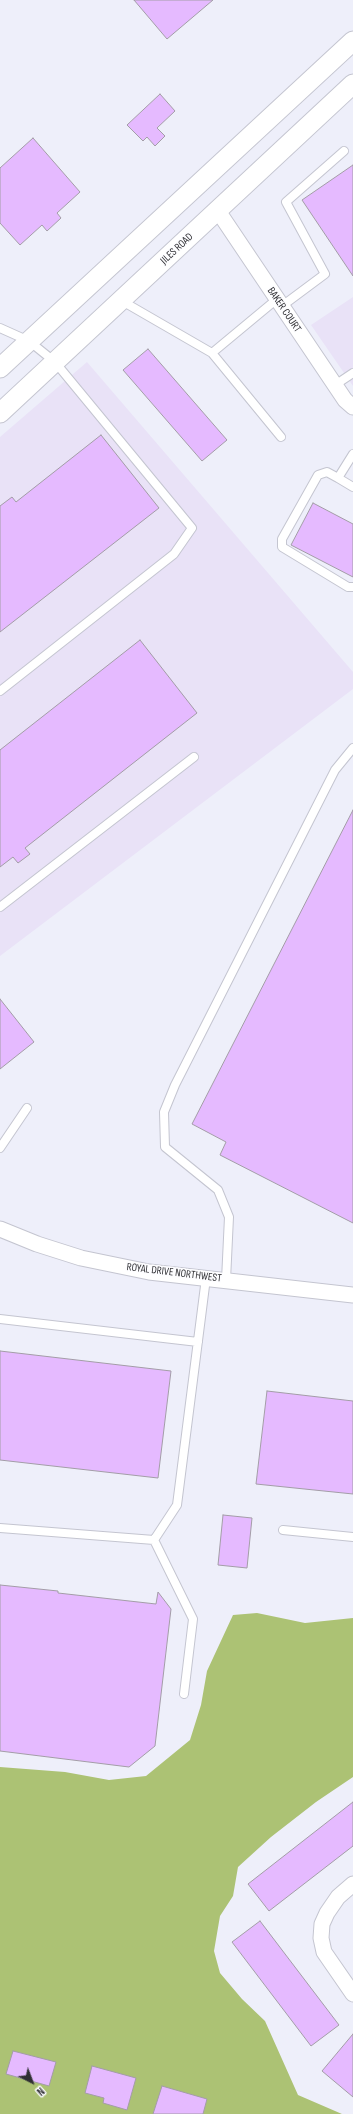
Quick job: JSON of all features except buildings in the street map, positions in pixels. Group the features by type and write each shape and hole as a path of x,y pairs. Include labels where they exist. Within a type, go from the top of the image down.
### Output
{"street":[{"path":"0,368 353,41"},
{"name":"JILES ROAD","path":"0,413 122,301 353,84"},
{"name":"BAKER COURT","path":"218,211 345,400 353,407"},
{"name":"ROYAL DRIVE NORTHWEST","path":"0,1229 37,1244 81,1258 149,1272 353,1295"},
{"path":"353,1884 338,1897 327,1913 322,1924 321,1938 324,1952 353,1994"}],"lane":[{"path":"212,353 279,302 326,274 286,202 344,151"},
{"path":"122,301 212,353 281,437"},
{"path":"0,328 29,342 55,362 192,528 174,554 0,691"},
{"path":"335,385 353,373"},
{"path":"338,478 353,454"},
{"path":"353,487 327,472 318,476 282,539 282,547 348,587 353,587"},
{"path":"226,1280 229,1217 218,1190 165,1147 164,1112 179,1078 335,770 353,748"},
{"path":"0,907 194,757"},
{"path":"0,1148 27,1108"},
{"path":"154,1540 177,1505 206,1278"},
{"path":"0,1319 198,1342"},
{"path":"0,1528 154,1540"},
{"path":"283,1530 353,1537"},
{"path":"154,1540 193,1619 184,1694"}],"shaded area":[{"path":"353,297 353,386 311,325"},
{"path":"87,362 353,672 353,689 0,956 0,437"}],"green space":[{"path":"257,1613 305,1623 353,1618 353,1777 316,1802 271,1837 238,1867 233,1896 220,1916 214,1951 220,1973 242,1999 265,2021 298,2095 342,2114 0,2114 0,1767 65,1772 109,1780 146,1776 190,1740 201,1705 207,1671 233,1615"}]}
